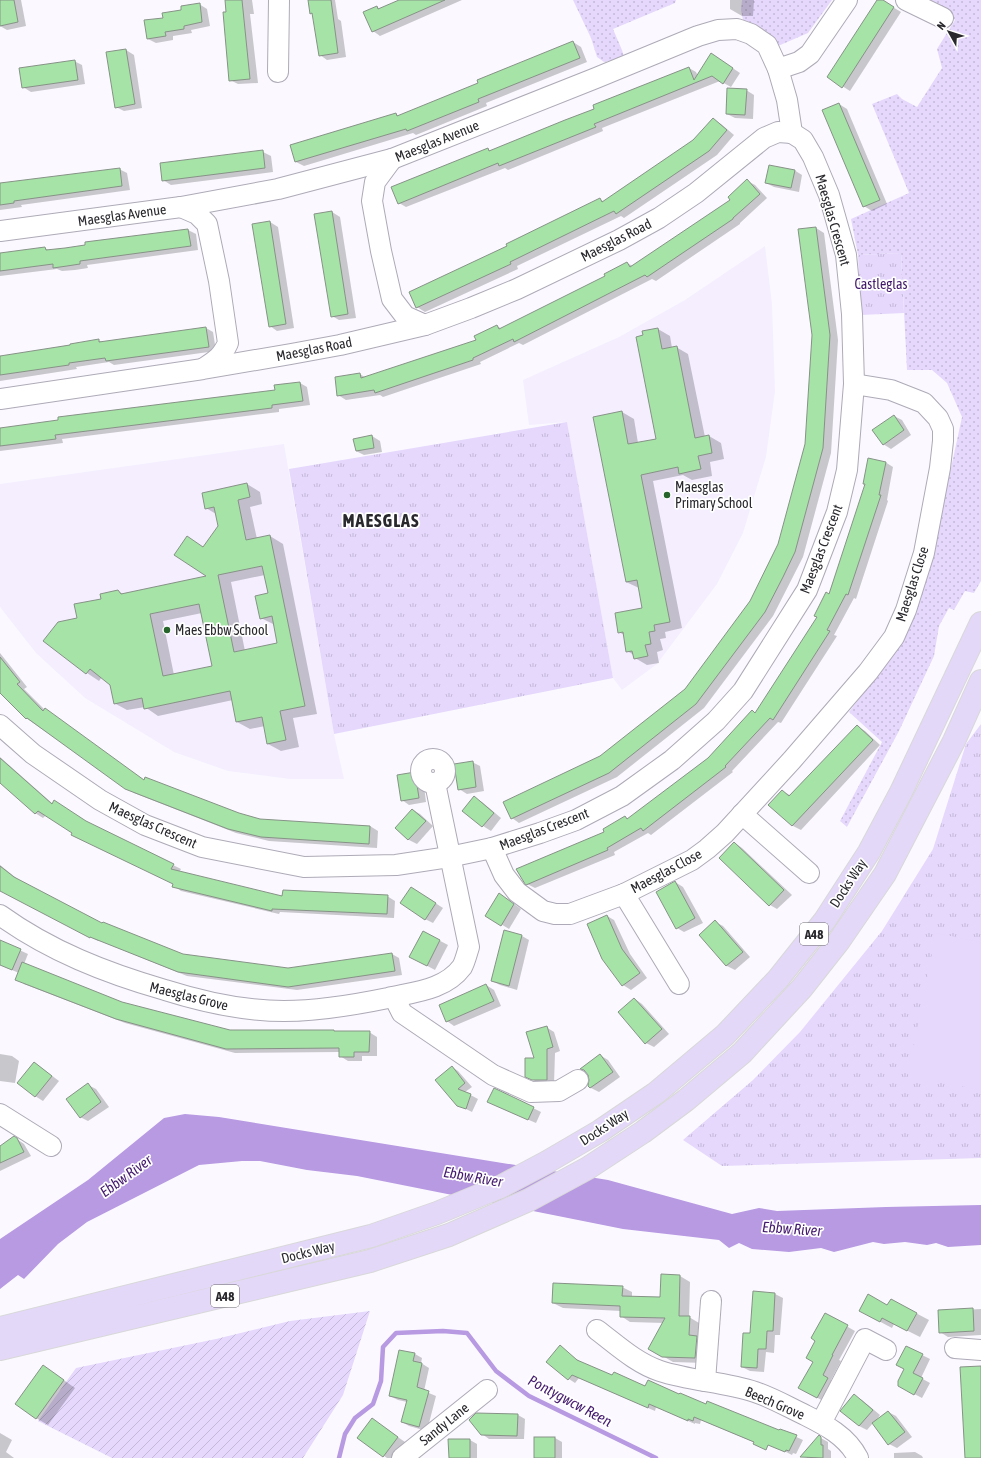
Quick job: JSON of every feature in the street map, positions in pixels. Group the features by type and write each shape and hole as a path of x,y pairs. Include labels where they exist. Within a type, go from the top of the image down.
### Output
{"main road":[{"name":"Docks Way","path":"0,1328 371,1236 417,1220 500,1187 600,1131 656,1093 725,1035 778,979 825,920 876,838 901,792 981,622"},
{"name":"Docks Way","path":"0,1349 370,1262 449,1235 529,1200 588,1168 643,1132 686,1100 742,1053 802,988 839,942 885,874 954,741 981,681"}],"street":[{"path":"278,72 279,0"},
{"path":"778,69 799,62 810,54 848,0"},
{"path":"906,0 943,18"},
{"name":"Maesglas Avenue","path":"0,231 180,207 278,189 392,159 698,36 718,30 737,29 751,34 767,45 778,69 787,100 792,133"},
{"name":"Maesglas Road","path":"0,399 203,369 340,345 425,325 518,289 618,240 659,218 696,193 764,138 778,132 792,133"},
{"name":"Maesglas Crescent","path":"0,725 33,754 100,800 145,824 202,847 304,867 396,865 449,857 492,848 576,820 622,796 672,760 716,721 743,691 807,590 837,512 847,470 854,384 852,314 846,255 829,196 814,157 803,140 792,133"},
{"path":"392,159 375,182 372,201 381,251 392,299 405,316 425,325"},
{"name":"Maesglas Road","path":"180,207 197,214 207,224 219,281 228,342 224,352 217,360 203,369"},
{"name":"Maesglas Close","path":"492,848 504,874 517,892 543,910 555,914 570,914 624,894 692,860 721,837 792,760 863,678 894,637 906,610 924,553 940,468 943,429 938,418 924,403 891,390 854,384"},
{"path":"435,783 449,857"},
{"path":"742,814 809,873"},
{"name":"Maesglas Grove","path":"0,915 46,945 97,968 138,983 197,1000 239,1008 283,1011 332,1008 426,990 450,980 463,966 469,947 449,857"},
{"name":"Maesglas Close","path":"624,894 679,984"},
{"path":"394,996 402,1013 493,1075 531,1092 559,1091 578,1080"},
{"path":"0,1114 51,1146"},
{"path":"705,1381 711,1301"},
{"name":"Beech Grove","path":"597,1330 628,1354 659,1370 678,1376 754,1392 778,1401 821,1423 840,1435 848,1443 858,1458"},
{"name":"Beech Grove","path":"821,1423 865,1339 886,1350"},
{"path":"955,1348 981,1350"},
{"name":"Sandy Lane","path":"402,1458 487,1390"}],"shaded area":[{"name":"Maesglas Primary School","path":"765,246 772,304 775,391 766,457 743,533 717,584 657,664 622,690 613,678 567,422 529,425 523,380 619,337 685,300"},
{"name":"Maes Ebbw School","path":"284,444 334,734 344,779 290,779 228,771 174,752 85,698 36,653 0,607 0,484"}],"green space":[{"path":"573,0 676,0 675,3 613,29 624,57 604,62 597,57 591,38"},
{"path":"742,0 832,0 808,33 778,46 743,20 741,10"},
{"path":"919,0 981,0 981,581 974,593 965,591 954,610 949,608 939,626 934,656 899,731 847,827 840,821 882,742 849,712 898,648 911,618 929,570 962,417 947,383 932,370 907,370 901,253 858,255 851,219 909,193 872,104 897,94 902,99 917,107 942,68 937,49 955,20 947,13"},
{"name":"Castleglas","path":"901,253 904,313 861,315 858,255"},
{"path":"567,422 613,678 334,734 289,469"},
{"path":"981,724 981,1158 722,1166 683,1140 753,1080 800,1032 882,931 933,849 966,744"},
{"path":"936,933 981,942 981,1090 908,1076"},
{"path":"370,1311 343,1395 303,1458 112,1458 38,1421 76,1368 216,1339 290,1321"}],"water":[{"name":"Ebbw River","path":"185,1114 219,1117 608,1180 732,1214 759,1208 777,1211 981,1205 981,1245 948,1247 936,1243 927,1245 905,1242 884,1244 873,1242 834,1252 821,1248 789,1252 752,1249 739,1243 729,1248 719,1240 623,1229 357,1176 307,1170 260,1161 242,1161 199,1165 87,1222 58,1244 24,1279 18,1275 0,1289 0,1239 88,1180 164,1118"}],"building":[{"path":"0,0 14,0 18,22 0,26"},
{"path":"225,0 242,0 250,79 229,81 223,12 226,12"},
{"path":"308,0 331,0 338,53 319,56 312,13 310,14"},
{"path":"399,0 445,0 372,32 363,12 377,6 378,9"},
{"path":"877,0 883,0 894,7 842,88 827,77"},
{"path":"200,3 202,22 184,26 184,29 165,32 166,36 147,39 144,20 163,18 162,13 181,10 181,6"},
{"path":"573,41 580,58 478,99 479,102 407,131 406,129 295,162 290,145 396,113 397,116 478,83 477,80"},
{"path":"126,49 135,104 115,108 106,52"},
{"path":"711,53 733,68 723,84 712,76 594,124 596,127 499,166 498,163 398,204 391,187 488,148 489,151 594,109 593,105 689,67 694,80"},
{"path":"75,60 78,80 22,88 19,68"},
{"path":"727,88 747,89 745,115 726,114"},
{"path":"839,103 880,200 863,207 822,110"},
{"path":"713,118 727,130 709,151 616,214 614,211 510,262 511,264 416,308 409,292 507,246 506,244 600,198 602,202 693,140"},
{"path":"263,150 265,168 162,181 160,163"},
{"path":"769,165 795,170 791,188 765,183"},
{"path":"120,168 122,186 14,201 14,203 0,205 0,183"},
{"path":"747,179 760,194 733,219 647,277 645,275 514,342 513,339 473,358 473,360 375,393 374,390 337,396 335,377 360,373 361,378 476,340 474,336 497,325 499,329 605,276 604,274 627,262 630,267 730,200 728,197"},
{"path":"332,211 348,314 331,317 314,214"},
{"path":"270,221 286,324 269,327 252,224"},
{"path":"816,227 830,335 823,448 795,552 765,612 696,704 609,773 511,819 503,802 600,756 685,689 750,601 778,544 805,444 812,335 798,229"},
{"path":"188,229 191,246 80,261 80,264 53,268 53,264 0,271 0,253 45,247 46,250 65,248 85,245 85,242"},
{"path":"206,327 209,347 106,361 105,358 0,375 0,356 99,339 99,342"},
{"path":"658,328 662,349 677,346 695,438 709,435 712,453 698,456 701,469 679,474 678,467 641,475 670,622 654,625 655,631 649,632 651,644 645,645 648,656 634,659 632,651 626,652 623,632 618,633 615,613 642,608 637,580 626,582 593,417 622,411 628,444 656,439 636,337 643,335 642,331"},
{"path":"300,382 303,401 272,405 272,408 55,435 56,439 0,446 0,428 58,420 58,417 275,390 274,385"},
{"path":"894,415 904,430 883,445 872,430"},
{"path":"372,435 374,448 356,451 353,439"},
{"path":"868,458 886,462 879,495 881,495 848,595 846,594 827,630 830,631 773,720 770,718 725,766 726,767 643,831 641,828 607,848 608,850 526,885 516,869 604,832 603,829 625,816 627,819 708,758 752,710 755,713 817,617 814,616 826,592 829,594 865,484 863,484"},
{"path":"247,483 250,497 238,500 246,540 270,535 305,706 280,711 286,740 267,744 262,717 236,722 230,691 144,709 142,698 114,704 110,685 90,669 86,674 43,641 58,622 77,618 74,604 101,599 100,594 118,590 121,594 206,576 174,555 187,536 203,547 218,526 214,507 205,509 202,493","holes":["262,566 268,593 255,596 260,619 272,616 277,643 234,652 218,575","199,604 212,666 163,676 150,614"]},
{"path":"0,657 20,682 17,684 43,711 45,708 144,780 145,777 239,813 260,819 370,826 369,844 261,837 228,829 125,789 27,718 26,719 0,693"},
{"path":"857,725 873,740 792,826 768,805 782,790 789,796"},
{"path":"0,758 52,804 54,800 86,821 174,864 171,869 282,896 283,890 388,895 387,914 272,909 272,911 172,887 173,884 71,835 72,833 38,811 35,814 0,783"},
{"path":"473,761 476,787 458,790 454,764"},
{"path":"415,772 419,798 401,801 397,775"},
{"path":"474,796 494,813 482,827 462,811"},
{"path":"412,809 426,821 408,840 395,828"},
{"path":"734,842 784,890 769,906 719,858"},
{"path":"0,866 14,877 102,923 103,922 183,954 288,968 392,953 395,971 288,987 178,972 90,938 0,891"},
{"path":"675,881 695,918 676,929 656,892"},
{"path":"411,887 436,903 425,920 400,903"},
{"path":"499,893 514,904 501,926 485,916"},
{"path":"607,915 622,949 640,973 622,986 602,959 587,924"},
{"path":"715,920 743,952 726,966 699,935"},
{"path":"504,930 522,935 509,986 491,981"},
{"path":"423,931 440,940 427,966 409,957"},
{"path":"0,940 21,949 12,970 0,965"},
{"path":"22,962 122,1002 230,1030 370,1031 369,1052 354,1052 354,1057 339,1057 339,1048 226,1049 116,1019 15,980"},
{"path":"486,984 494,1001 446,1022 439,1005"},
{"path":"634,998 662,1029 645,1044 618,1012"},
{"path":"547,1026 553,1047 547,1049 547,1080 532,1080 525,1077 525,1058 534,1058 526,1032"},
{"path":"600,1054 613,1072 590,1088 588,1086 588,1075 584,1070 580,1069"},
{"path":"34,1062 52,1076 35,1097 17,1083"},
{"path":"452,1066 465,1083 458,1089 471,1094 466,1109 457,1106 435,1080"},
{"path":"88,1083 101,1102 80,1118 66,1099"},
{"path":"494,1088 534,1107 528,1120 487,1102"},
{"path":"14,1136 17,1138 24,1152 0,1163 0,1146"},
{"path":"661,1274 680,1275 679,1316 690,1316 689,1335 697,1336 695,1358 662,1357 648,1349 665,1318 620,1317 620,1306 552,1303 553,1283 623,1286 622,1296 660,1297"},
{"path":"753,1291 775,1293 773,1331 767,1331 766,1349 758,1349 757,1368 741,1367 743,1333 750,1333"},
{"path":"868,1294 887,1305 891,1299 917,1313 907,1331 882,1318 880,1322 859,1311"},
{"path":"973,1308 974,1331 939,1333 938,1310"},
{"path":"825,1313 848,1325 823,1375 828,1378 817,1398 798,1388 813,1362 806,1358 815,1341 811,1338"},
{"path":"560,1345 577,1360 612,1375 614,1372 645,1386 648,1380 706,1404 707,1401 779,1430 780,1429 797,1435 789,1451 786,1450 785,1452 768,1445 766,1450 753,1444 754,1442 694,1417 693,1421 688,1419 688,1421 649,1404 648,1408 572,1375 568,1380 546,1362"},
{"path":"906,1346 923,1354 913,1373 923,1378 914,1395 898,1386 898,1381 904,1369 896,1365"},
{"path":"399,1350 415,1353 413,1361 422,1363 417,1387 429,1391 419,1427 401,1422 407,1400 389,1396"},
{"path":"43,1365 64,1380 36,1419 15,1404"},
{"path":"981,1366 981,1458 965,1458 960,1367"},
{"path":"854,1394 873,1410 859,1426 840,1411"},
{"path":"888,1411 905,1432 888,1445 872,1423"},
{"path":"476,1413 518,1414 517,1436 481,1435 469,1420"},
{"path":"372,1418 398,1437 383,1457 357,1438"},
{"path":"819,1435 821,1437 821,1445 823,1445 823,1458 800,1457"},
{"path":"534,1437 555,1437 555,1458 534,1458"},
{"path":"448,1439 470,1439 470,1458 449,1458"}],"waterway":[{"name":"Pontygwcw Reen","path":"339,1458 345,1434 355,1418 373,1404 381,1381 383,1347 396,1333 443,1331 467,1333 496,1371 529,1396 656,1458"}],"place":[{"name":"Maesglas Primary School","path":"667,495"},
{"name":"Maes Ebbw School","path":"167,630"}],"district":[{"name":"MAESGLAS","path":"381,521"}]}
